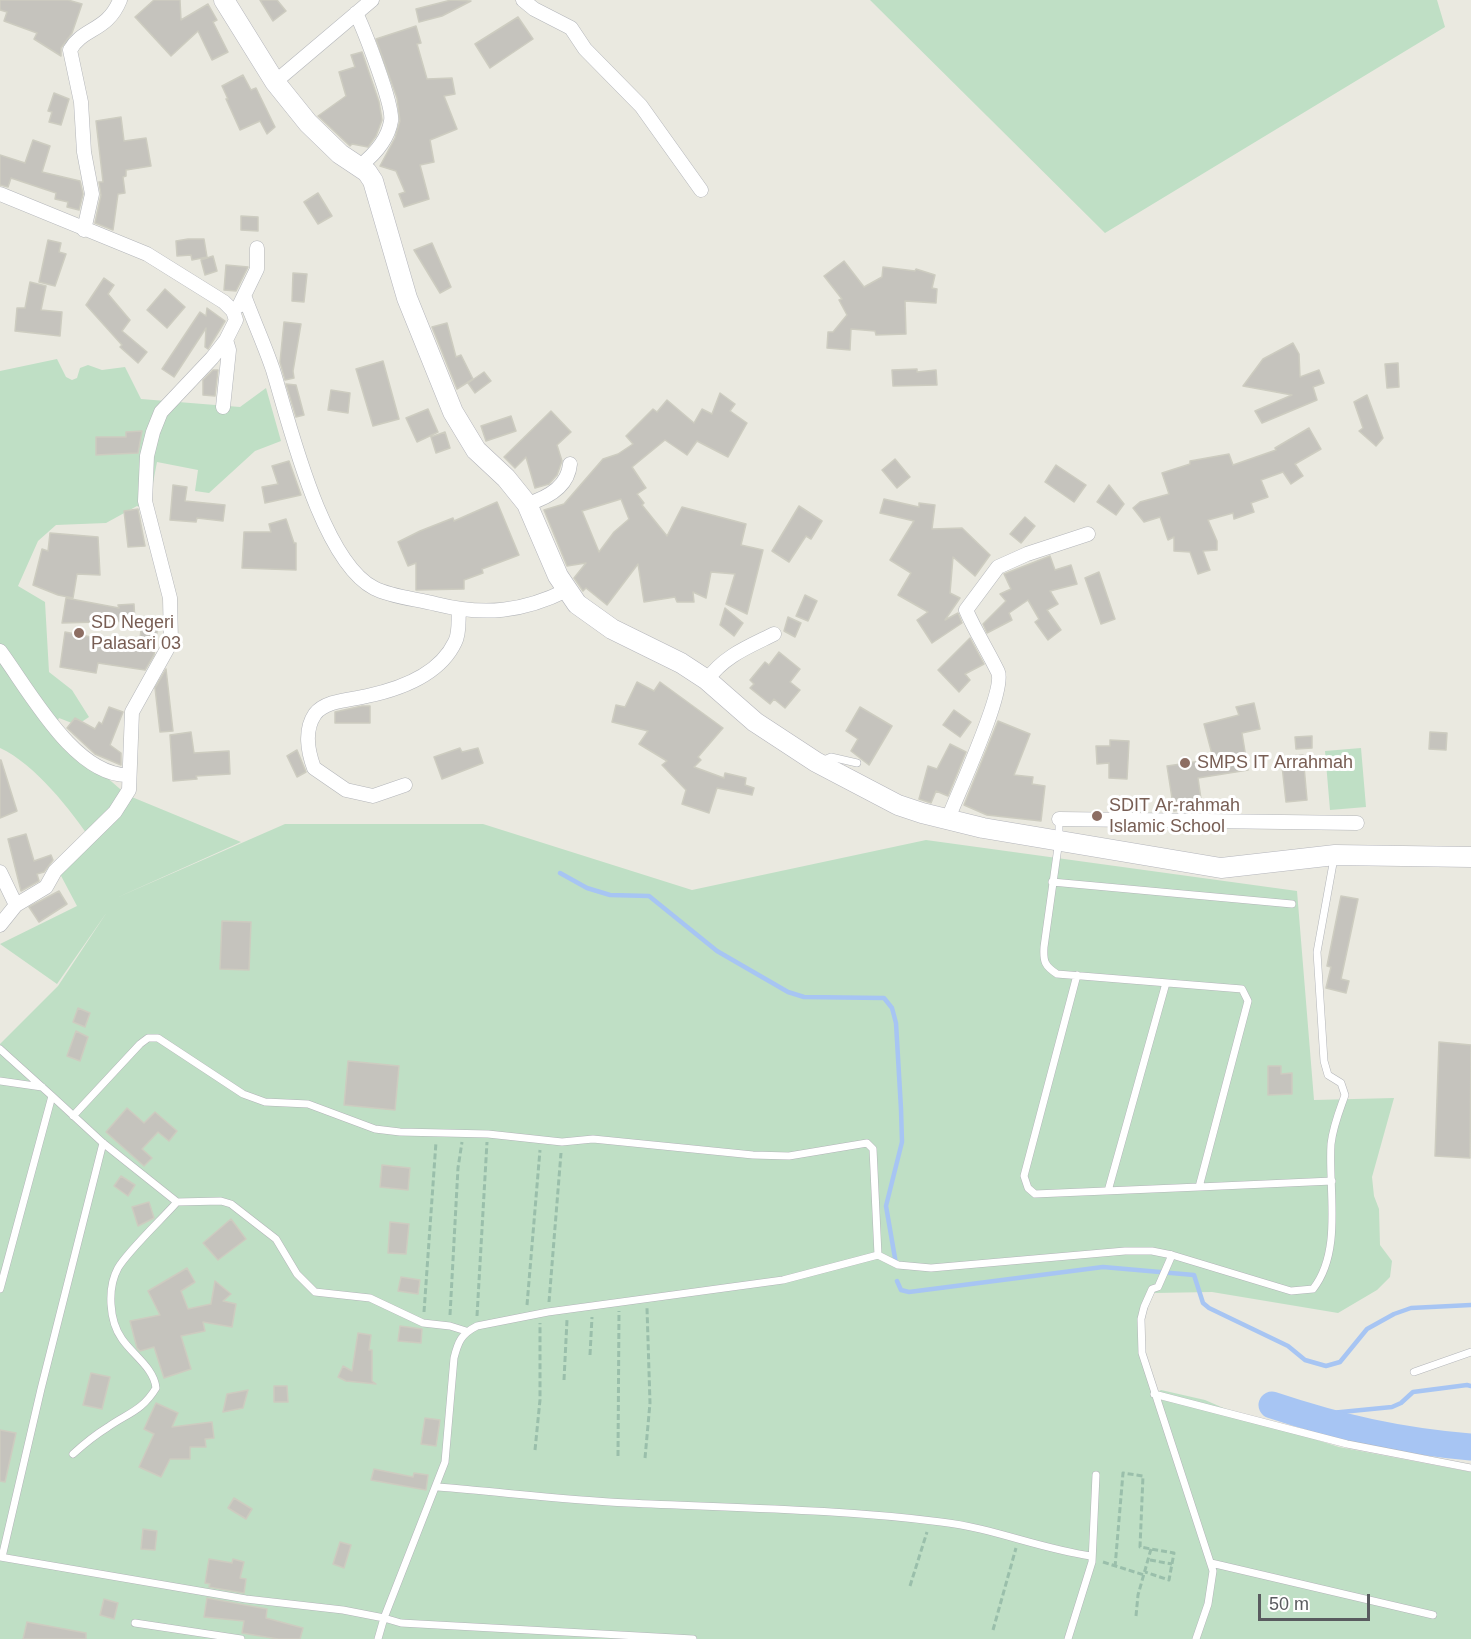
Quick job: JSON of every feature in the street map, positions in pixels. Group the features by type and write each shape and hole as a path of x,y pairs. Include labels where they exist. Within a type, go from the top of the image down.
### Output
{"main road":[{"path":"230,3 275,82 324,140 360,166 373,182 406,298 453,412 476,450 506,478 527,504 558,576 577,604 612,629 653,647 707,681 755,722 816,762 898,805 948,819 1221,868 1335,855 1471,857"}],"street":[{"path":"84,230 92,194 84,152 81,102 70,50 75,41 104,25 120,0"},
{"path":"275,82 372,0"},
{"path":"523,0 534,9 571,28 585,49 641,106 701,190"},
{"path":"356,13 372,51 392,120 382,144 360,166"},
{"path":"0,194 147,254 224,302 233,311 234,326 226,340 161,412 147,456 145,501 170,598 171,642 132,712 129,790 115,812 55,871 42,891 16,905 0,925"},
{"path":"233,311 245,298 257,269 257,249"},
{"path":"245,298 272,368 313,494 329,533 346,564 374,588 459,610 490,612 534,606 567,590"},
{"path":"223,407 229,350 226,340"},
{"path":"527,504 551,494 562,485 569,475 570,464"},
{"path":"948,819 981,740 991,711 999,675 966,610 998,567 1027,554 1088,534"},
{"path":"405,785 373,796 346,790 314,768 308,737 315,714 327,706 397,689 422,676 439,663 457,640 459,610"},
{"path":"707,681 717,666 730,656 774,634"},
{"path":"0,651 64,739 90,762 116,774 129,775"},
{"path":"1059,819 1357,823"},
{"path":"0,872 16,905"}],"lane":[{"path":"816,762 831,758 857,763"},
{"path":"1059,819 1059,840 1043,960 1047,968 1057,974 1242,989 1248,1000 1199,1186"},
{"path":"378,1639 384,1618 446,1462 454,1358 458,1342 466,1331 477,1326 548,1312 783,1280 878,1256 898,1265 931,1268 1125,1251 1152,1251 1291,1291 1312,1289 1326,1265 1334,1207 1332,1142 1335,1119 1345,1095 1341,1083 1328,1075 1324,1061 1317,952 1335,855"},
{"path":"1052,882 1292,904"},
{"path":"1077,975 1024,1176 1028,1188 1035,1194 1332,1181"},
{"path":"1108,1191 1166,983"},
{"path":"73,1116 140,1044 148,1038 158,1038 243,1094 265,1102 308,1104 375,1129 488,1134 562,1142 593,1139 789,1156 867,1143 873,1149 878,1256"},
{"path":"0,1049 103,1143 177,1202 221,1201 231,1204 276,1239 297,1274 315,1292 370,1298 423,1323 450,1326 466,1331"},
{"path":"0,1081 42,1087"},
{"path":"0,1289 52,1096"},
{"path":"103,1143 1,1557 246,1599 343,1610 401,1623 693,1639"},
{"path":"73,1454 107,1427 133,1414 149,1399 156,1388 151,1373 121,1338 112,1317 111,1301 118,1268 177,1202"},
{"path":"1172,1255 1158,1287 1149,1296 1141,1319 1142,1353 1214,1571 1208,1604 1196,1639"},
{"path":"1414,1372 1471,1352"},
{"path":"1154,1394 1347,1444 1471,1468"},
{"path":"1068,1639 1092,1559 1096,1475"},
{"path":"438,1487 625,1503 812,1510 930,1521 986,1529 1092,1559"},
{"path":"1211,1563 1433,1615"},
{"path":"135,1623 241,1639"}],"path":[{"path":"423,1323 436,1133"},
{"path":"450,1326 458,1168 464,1133"},
{"path":"477,1326 488,1134"},
{"path":"526,1316 540,1139"},
{"path":"535,1450 540,1400 540,1320 548,1312 562,1142"},
{"path":"645,1458 650,1403 647,1300"},
{"path":"618,1456 619,1304"},
{"path":"590,1355 592,1306"},
{"path":"564,1380 568,1310"},
{"path":"1092,1559 1115,1567 1169,1580 1173,1553 1140,1547 1143,1476 1123,1473 1115,1567"},
{"path":"910,1586 930,1521"},
{"path":"993,1630 1015,1550 1021,1538"},
{"path":"1136,1616 1151,1549"},
{"path":"1150,1560 1172,1564"}],"green space":[{"path":"870,0 1437,0 1445,27 1105,233"},
{"path":"57,359 66,377 72,380 77,378 80,368 88,365 102,370 125,367 141,399 240,407 266,388 281,441 255,451 209,493 195,491 198,470 157,462 148,509 137,506 106,523 56,525 38,541 18,586 45,602 49,672 72,690 89,717 77,725 59,718 53,731 127,795 241,842 116,898 285,824 483,824 692,890 926,840 1297,891 1314,1100 1394,1098 1372,1177 1374,1196 1379,1209 1380,1245 1392,1261 1390,1277 1377,1290 1338,1313 1212,1292 1154,1293 1145,1318 1146,1355 1156,1393 1161,1390 1205,1400 1242,1416 1339,1447 1471,1472 1471,1639 0,1639 0,1044 58,986 107,912 57,984 0,944 77,906 59,872 93,843 74,816 39,776 13,755 0,748 0,371"},
{"path":"1361,748 1366,807 1330,810 1325,751"}],"building":[{"path":"0,0 68,0 82,4 72,33 61,48 61,56 34,39 37,33 4,21 7,12 0,10"},
{"path":"154,0 180,0 181,20 208,4 217,20 213,22 228,52 212,60 198,31 171,56 135,17"},
{"path":"260,0 277,0 286,11 273,21"},
{"path":"451,0 471,1 442,16 419,22 416,9"},
{"path":"518,17 533,39 490,68 475,44"},
{"path":"416,26 421,43 417,44 427,79 452,78 455,94 444,96 457,129 430,140 434,162 420,165 429,199 404,207 399,194 405,192 396,171 380,166 395,138 400,121 397,98 376,39"},
{"path":"362,52 379,102 382,120 376,136 368,147 352,144 350,146 318,116 346,96 339,72 355,67 351,55"},
{"path":"243,75 251,90 256,88 275,127 267,134 260,121 240,130 226,99 228,99 222,86"},
{"path":"54,93 69,99 61,125 49,122 52,112 48,111"},
{"path":"121,117 124,141 146,138 151,166 126,170 126,176 123,177 125,193 118,194 113,230 95,223 101,195 99,182 103,182 96,121"},
{"path":"33,140 50,146 42,172 80,181 83,194 79,210 67,207 68,202 55,199 56,193 11,178 8,187 0,185 0,155 25,163"},
{"path":"318,193 332,216 318,224 304,202"},
{"path":"241,216 258,217 258,231 241,230"},
{"path":"204,239 207,257 192,260 191,255 177,256 176,241"},
{"path":"48,240 61,243 59,252 66,254 55,286 39,282"},
{"path":"432,243 451,287 440,293 414,250"},
{"path":"213,256 217,271 205,275 201,260"},
{"path":"844,261 864,287 882,277 883,267 915,271 916,269 935,275 932,288 937,289 936,303 905,301 906,334 876,335 875,331 851,329 850,350 827,348 828,332 833,332 847,315 839,300 842,299 824,276"},
{"path":"226,265 248,267 236,291 224,290"},
{"path":"293,273 307,274 304,302 292,301"},
{"path":"104,278 114,285 108,294 130,320 122,331 147,352 138,363 120,347 122,345 86,305"},
{"path":"30,282 46,286 41,310 62,312 60,336 15,331 17,308 25,308"},
{"path":"165,289 185,307 167,328 147,310"},
{"path":"207,308 225,321 208,349 205,347 206,328 174,377 162,369 200,312 206,316"},
{"path":"284,322 301,324 293,371 294,378 285,380 280,362"},
{"path":"447,323 456,357 461,355 473,379 457,389 432,327"},
{"path":"1293,343 1299,354 1300,377 1319,370 1324,383 1313,387 1317,400 1262,423 1255,411 1292,395 1243,386 1263,359"},
{"path":"383,361 399,419 373,426 356,369"},
{"path":"1398,363 1399,387 1387,388 1385,364"},
{"path":"917,369 917,372 936,370 937,385 893,386 892,370"},
{"path":"213,370 218,370 215,396 203,395 203,380"},
{"path":"484,372 491,381 475,393 468,383"},
{"path":"286,384 296,385 304,415 296,417"},
{"path":"331,390 350,393 348,413 328,410"},
{"path":"720,393 735,404 730,411 747,423 728,457 697,441 687,455 665,440 632,467 646,488 637,494 644,503 642,505 667,536 682,507 746,524 741,545 763,550 747,614 726,604 735,574 711,572 706,598 693,592 694,602 677,602 675,597 644,602 638,564 607,605 586,588 583,591 574,578 586,563 567,566 544,510 564,504 603,459 618,454 633,444 626,436 653,409 657,412 667,400 694,423 702,409 712,414","holes":["621,499 629,519 614,532 599,552 582,511"]},
{"path":"1367,395 1383,438 1376,446 1359,431 1363,428 1354,402"},
{"path":"428,409 438,432 417,442 406,418"},
{"path":"551,411 571,432 557,445 562,461 557,475 549,484 535,488 526,457 515,468 504,457"},
{"path":"511,416 516,431 486,441 481,426"},
{"path":"1309,428 1321,449 1295,464 1303,476 1291,484 1283,472 1261,480 1268,497 1251,503 1254,512 1234,519 1233,513 1208,520 1217,541 1217,550 1203,551 1210,570 1198,574 1190,552 1174,551 1174,537 1168,540 1160,517 1144,522 1133,508 1140,502 1169,494 1162,473 1190,464 1190,461 1229,454 1233,465 1276,450 1275,448"},
{"path":"142,431 138,453 96,455 96,437 126,437 126,432"},
{"path":"445,432 450,448 436,453 431,437"},
{"path":"895,459 910,477 897,488 882,470"},
{"path":"289,461 301,495 265,503 262,487 278,484 272,466"},
{"path":"1056,465 1086,485 1074,502 1045,482"},
{"path":"173,485 187,487 185,501 225,505 223,521 197,518 196,522 170,520"},
{"path":"1109,485 1124,504 1116,515 1097,502"},
{"path":"884,499 919,507 919,503 935,505 932,529 962,528 990,555 975,576 953,557 950,593 960,598 945,620 958,613 962,623 932,643 917,620 928,612 898,595 911,573 890,560 914,521 880,513"},
{"path":"497,502 519,555 482,569 483,573 464,580 464,589 416,590 416,563 408,566 398,542 420,531 453,518 454,521"},
{"path":"799,506 822,521 811,539 806,536 789,562 772,551"},
{"path":"138,509 145,546 128,547 124,511"},
{"path":"1025,517 1035,526 1021,543 1010,534"},
{"path":"286,519 294,543 296,543 296,570 242,568 244,532 271,532 269,524"},
{"path":"50,533 98,537 100,575 77,574 73,598 33,585 42,549 48,551"},
{"path":"1050,556 1055,570 1071,565 1077,584 1050,591 1058,604 1047,610 1061,630 1048,640 1035,622 1039,619 1028,600 1009,613 1012,620 987,633 983,624 1006,601 1000,594 1011,589 1004,574"},
{"path":"1099,572 1115,619 1101,624 1085,578"},
{"path":"805,595 817,601 808,621 796,616"},
{"path":"66,598 119,608 118,605 134,604 135,621 62,623"},
{"path":"725,608 743,623 734,636 720,625"},
{"path":"788,617 801,623 795,637 784,631"},
{"path":"142,622 158,624 154,655 145,670 98,663 96,673 60,667 65,632 139,646"},
{"path":"970,638 984,664 965,674 970,680 959,692 938,670"},
{"path":"779,652 800,669 790,682 800,690 785,708 774,699 770,704 750,688 754,684 750,680 765,662 769,665"},
{"path":"166,669 173,731 160,732 155,688"},
{"path":"637,682 654,691 660,682 723,728 698,757 701,760 694,767 724,778 725,773 746,778 745,785 754,788 752,795 717,788 709,813 682,804 686,790 662,765 667,761 639,744 648,731 612,722 616,705 625,707"},
{"path":"1254,703 1260,729 1242,733 1248,770 1198,778 1202,806 1174,811 1167,766 1208,760 1207,755 1212,754 1204,724 1239,715 1236,707"},
{"path":"370,706 370,723 335,723 335,712"},
{"path":"109,707 123,712 110,745 121,753 121,765 95,754 67,728 75,718 95,729 99,722 102,724"},
{"path":"860,707 892,726 869,765 851,751 858,739 846,731"},
{"path":"954,710 971,722 960,737 943,725"},
{"path":"998,721 1030,734 1014,775 1033,777 1032,784 1045,786 1041,821 987,815 964,805"},
{"path":"191,732 194,753 229,751 230,774 196,776 197,779 173,781 170,735"},
{"path":"1430,732 1447,733 1446,750 1429,749"},
{"path":"1312,736 1312,748 1296,749 1295,737"},
{"path":"1110,740 1129,741 1127,779 1109,778 1109,763 1097,764 1096,746 1110,746"},
{"path":"950,744 966,752 948,796 936,791 931,803 919,799 928,766 937,769"},
{"path":"460,748 462,752 478,748 483,763 442,779 434,757"},
{"path":"297,750 306,772 297,777 287,756"},
{"path":"1303,755 1307,800 1286,802 1281,757"},
{"path":"0,760 17,811 0,818"},
{"path":"26,834 34,861 51,855 53,860 44,872 37,874 39,881 21,891 8,839"},
{"path":"59,891 67,904 39,922 29,907"},
{"path":"1341,896 1358,899 1341,979 1349,981 1346,993 1326,988 1331,967 1327,966"},
{"path":"222,921 251,922 249,970 220,969"},
{"path":"78,1008 90,1013 85,1027 73,1022"},
{"path":"76,1031 88,1037 80,1061 67,1056"},
{"path":"1439,1042 1471,1045 1470,1158 1435,1156"},
{"path":"348,1061 399,1066 395,1110 344,1105"},
{"path":"1268,1066 1281,1066 1281,1074 1292,1073 1292,1094 1268,1095"},
{"path":"127,1108 144,1123 155,1112 177,1131 169,1141 158,1132 142,1149 152,1158 144,1166 106,1132"},
{"path":"382,1165 410,1168 408,1190 380,1187"},
{"path":"121,1176 135,1185 128,1196 114,1186"},
{"path":"149,1202 154,1218 138,1226 132,1207"},
{"path":"231,1219 246,1239 218,1260 203,1243"},
{"path":"390,1222 409,1224 406,1254 388,1253"},
{"path":"187,1268 195,1282 181,1291 188,1309 211,1304 215,1281 231,1294 223,1301 236,1304 232,1327 203,1322 205,1331 181,1336 191,1369 164,1378 154,1347 140,1351 137,1348 130,1321 160,1315 148,1291"},
{"path":"401,1277 420,1280 418,1294 398,1291"},
{"path":"400,1326 422,1329 421,1343 398,1341"},
{"path":"358,1333 371,1335 369,1350 372,1350 372,1381 376,1384 346,1381 338,1377 343,1366 352,1371"},
{"path":"91,1373 110,1377 102,1409 83,1405"},
{"path":"274,1386 287,1386 288,1402 274,1402"},
{"path":"248,1390 243,1408 223,1412 227,1394"},
{"path":"156,1403 178,1413 172,1427 212,1422 214,1438 205,1439 206,1447 190,1447 190,1459 170,1459 161,1477 139,1467 154,1434 144,1429"},
{"path":"425,1418 440,1420 436,1446 421,1444"},
{"path":"0,1430 16,1433 5,1482 0,1481"},
{"path":"374,1469 413,1477 414,1473 428,1475 426,1490 371,1480"},
{"path":"234,1498 252,1509 246,1519 228,1508"},
{"path":"143,1529 157,1531 155,1550 141,1549"},
{"path":"340,1542 351,1545 344,1568 333,1564"},
{"path":"209,1559 232,1563 233,1559 244,1562 240,1578 246,1579 244,1593 209,1587 210,1584 205,1583"},
{"path":"207,1598 267,1609 266,1618 303,1628 300,1639 278,1639 242,1633 244,1621 204,1617"},
{"path":"104,1599 118,1603 114,1619 100,1615"},
{"path":"27,1622 86,1633 86,1639 23,1639"}],"waterway":[{"path":"560,873 587,888 610,895 649,896 717,951 788,992 804,997 884,998 892,1008 896,1023 901,1109 902,1142 886,1206 896,1264"},
{"path":"897,1281 901,1290 909,1292 1103,1267 1194,1275 1203,1303 1209,1308 1288,1346 1305,1360 1326,1366 1340,1362 1367,1329 1394,1314 1411,1308 1471,1305"},
{"path":"1297,1413 1331,1413 1392,1407 1401,1403 1413,1392 1471,1386"},
{"path":"1272,1405 1370,1432 1471,1447"}],"place":[{"name":"SD Negeri Palasari 03","path":"79,633"},
{"name":"SMPS IT Arrahmah","path":"1185,763"},
{"name":"SDIT Ar-rahmah Islamic School","path":"1097,816"}]}
